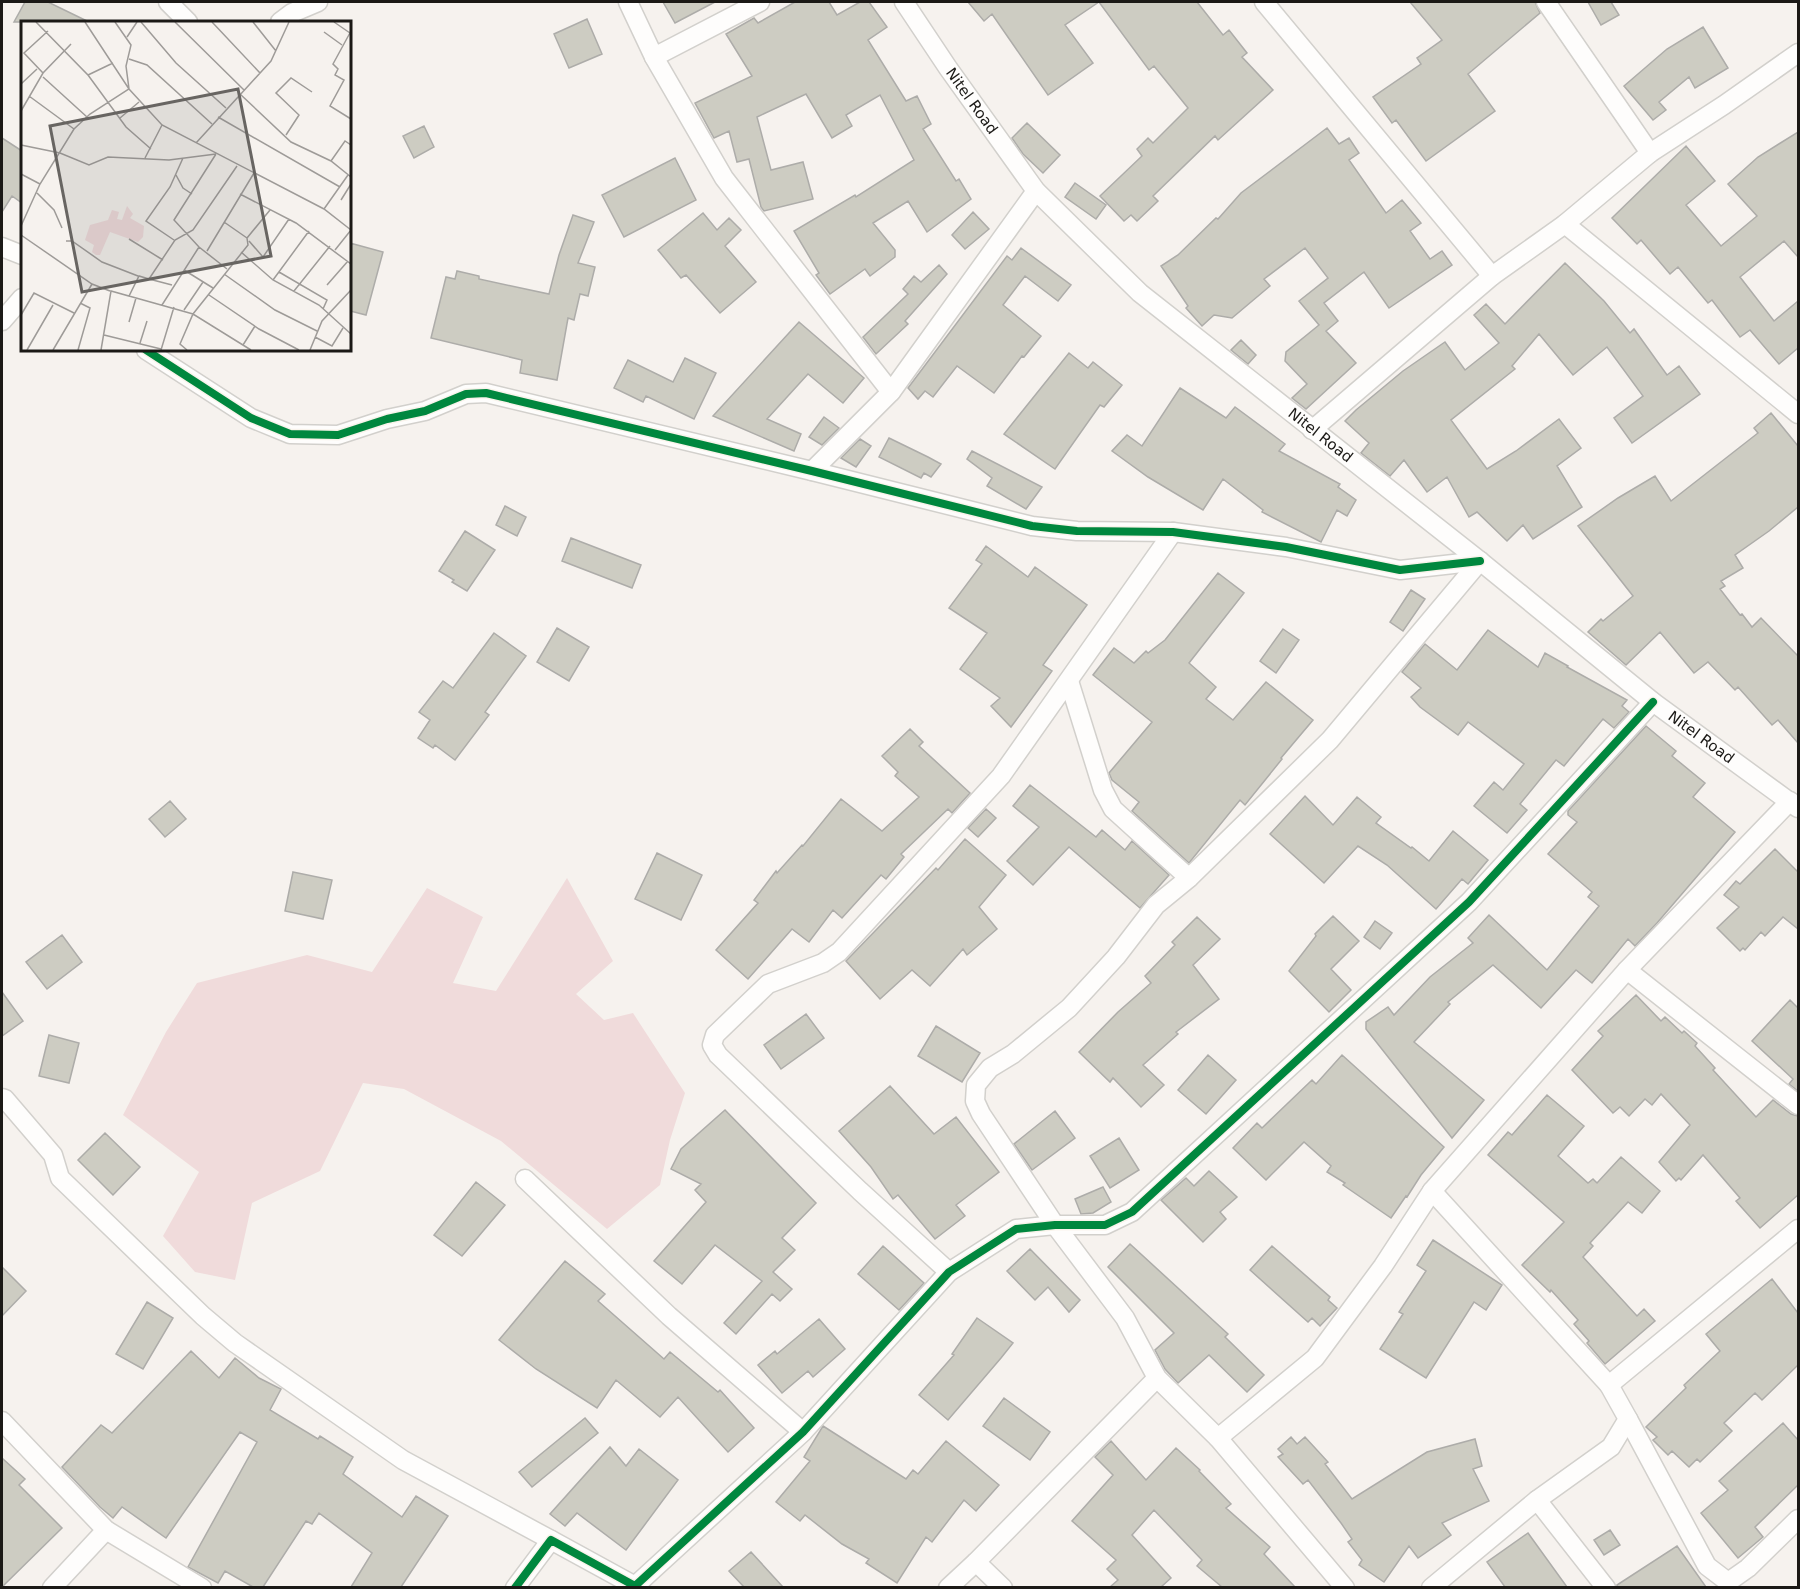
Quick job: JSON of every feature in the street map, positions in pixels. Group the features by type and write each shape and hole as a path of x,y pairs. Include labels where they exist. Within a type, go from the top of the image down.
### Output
{"street":[{"path":"168,2 187,21"},
{"path":"281,21 292,13 318,2"},
{"path":"628,2 654,57 724,178 891,392"},
{"path":"654,57 760,2"},
{"name":"Nitel Road","path":"904,2 1036,191 1140,293 1480,561 1653,702 1794,805"},
{"path":"1264,2 1492,276"},
{"path":"1546,2 1650,153"},
{"path":"1312,430 1492,276 1565,224 1650,153 1798,53"},
{"path":"812,471 891,392 1036,191"},
{"path":"1565,224 1798,414"},
{"path":"2,247 21,255"},
{"path":"2,321 21,299"},
{"path":"148,351 251,418 290,434 338,435 387,419 425,411 466,394 486,393 1032,526 1077,531 1173,532 1286,547 1400,570 1480,561"},
{"path":"949,1272 860,1191 718,1055 712,1045 715,1035 768,984 823,963 839,952 1001,776 1173,532"},
{"path":"1345,1587 1218,1438 1157,1378 1125,1318 1054,1225 981,1114 975,1101 976,1085 990,1068 1013,1054 1069,1008 1124,948 1156,905 1189,878 1330,741 1480,561"},
{"path":"1069,681 1103,790 1113,809 1189,878"},
{"path":"2,1098 53,1155 60,1178 203,1316 235,1343 403,1461 637,1587 803,1432 949,1272 1016,1228 1105,1225 1132,1212 1469,902 1653,702"},
{"path":"1218,1438 1315,1358 1383,1266 1432,1191 1627,970 1794,805"},
{"path":"1627,970 1798,1105"},
{"path":"525,1179 669,1316 803,1432"},
{"path":"1432,1191 1609,1386 1707,1566 1728,1582 1748,1568 1798,1519"},
{"path":"1609,1386 1798,1229"},
{"path":"948,1587 976,1562 1157,1378"},
{"path":"1431,1587 1537,1500 1611,1447 1628,1419"},
{"path":"2,1421 106,1530 202,1587"},
{"path":"1537,1500 1606,1587"},
{"path":"52,1587 106,1530"},
{"path":"515,1587 551,1540"},
{"path":"976,1562 1003,1587"}],"shaded area":[{"path":"567,878 613,961 576,994 604,1020 633,1013 685,1093 670,1140 660,1185 607,1229 501,1141 404,1089 363,1083 320,1171 252,1203 235,1280 195,1272 163,1236 199,1172 123,1115 166,1032 197,983 307,955 372,972 427,888 483,917 453,983 496,991"}],"building":[{"path":"25,2 48,2 87,21 21,21 14,22"},
{"path":"663,2 715,2 675,23"},
{"path":"795,2 829,2 837,15 860,2 869,2 887,27 868,40 906,101 917,96 931,124 923,129 956,181 959,179 971,199 927,232 908,201 873,223 895,250 895,257 870,276 865,269 830,294 816,275 819,273 794,231 855,195 856,197 914,160 880,95 846,115 852,126 832,138 806,94 757,117 771,170 803,162 813,199 764,211 749,159 737,162 729,131 714,138 695,103 752,76 726,34 754,18 758,23"},
{"path":"968,2 1099,2 1065,25 1093,63 1048,95 992,14 984,21"},
{"path":"1099,2 1197,2 1223,35 1229,30 1247,53 1242,57 1273,90 1218,140 1215,136 1153,196 1158,201 1137,221 1131,215 1124,221 1100,196 1142,156 1137,149 1148,138 1153,143 1188,108 1154,66 1149,70"},
{"path":"1410,2 1535,2 1540,13 1468,74 1495,111 1426,161 1396,120 1392,123 1373,97 1421,64 1417,58 1442,40"},
{"path":"1588,2 1611,2 1619,15 1601,25"},
{"path":"587,19 602,54 569,68 554,34"},
{"path":"1703,27 1728,68 1695,88 1689,77 1659,102 1666,110 1653,120 1624,86 1667,49"},
{"path":"1027,123 1060,155 1043,173 1023,154 1012,138"},
{"path":"424,126 434,147 414,158 403,136"},
{"path":"1327,128 1339,144 1349,138 1359,153 1349,160 1386,213 1402,200 1421,223 1410,231 1430,259 1442,251 1452,265 1389,308 1364,272 1324,303 1338,321 1326,331 1356,363 1306,409 1292,398 1307,384 1285,361 1286,352 1319,325 1299,301 1328,278 1305,248 1264,279 1270,286 1232,318 1214,315 1202,326 1186,308 1188,306 1161,266 1178,255 1216,218 1218,219 1241,193"},
{"path":"1798,132 1798,257 1784,241 1740,277 1774,321 1798,301 1798,348 1779,364 1750,330 1740,337 1712,300 1708,303 1678,267 1670,274 1641,240 1637,244 1612,218 1686,146 1715,181 1686,205 1721,246 1757,216 1728,184 1758,157"},
{"path":"2,138 21,150 21,202 12,196 2,212"},
{"path":"675,158 696,200 624,237 602,195"},
{"path":"1075,183 1106,205 1096,219 1065,197"},
{"path":"973,212 989,229 965,249 952,235"},
{"path":"703,213 717,230 729,218 741,230 725,246 756,282 720,313 686,275 681,278 658,250"},
{"path":"573,215 594,222 578,263 595,267 588,296 580,294 574,320 568,318 557,380 520,373 522,360 431,338 446,277 455,279 457,271 479,276 479,279 549,294"},
{"path":"351,243 383,252 366,315 351,311"},
{"path":"1021,248 1071,285 1058,301 1025,276 1003,305 1041,336 1024,357 1022,356 994,393 957,366 933,397 925,391 918,399 908,388 1007,256 1012,260"},
{"path":"1565,263 1604,301 1630,333 1634,329 1667,375 1679,366 1700,394 1632,443 1614,418 1643,396 1607,347 1573,375 1539,334 1512,366 1515,369 1451,420 1487,469 1559,419 1581,448 1557,466 1582,507 1533,539 1523,525 1507,541 1477,512 1469,517 1447,477 1427,492 1404,460 1390,476 1361,453 1369,443 1345,421 1403,371 1445,342 1465,370 1499,343 1474,315 1486,304 1505,324"},
{"path":"939,265 947,274 905,321 908,324 876,354 863,337 908,294 903,289 914,276 921,282"},
{"path":"799,322 864,378 843,403 808,374 767,419 801,434 794,451 713,416"},
{"path":"1241,340 1256,355 1248,364 1231,350"},
{"path":"1069,353 1088,368 1093,362 1122,385 1104,407 1100,405 1055,469 1004,434"},
{"path":"685,358 716,373 694,419 646,396 643,402 614,388 628,360 673,382"},
{"path":"1180,388 1226,418 1235,407 1285,444 1279,451 1340,484 1338,487 1356,500 1347,516 1337,510 1321,542 1262,512 1263,510 1223,479 1203,510 1148,477 1112,451 1127,435 1142,446"},
{"path":"1771,413 1798,446 1798,507 1735,555 1743,568 1721,581 1725,586 1720,589 1752,627 1761,618 1798,656 1798,743 1778,720 1772,725 1738,687 1735,690 1708,662 1694,673 1660,632 1626,665 1588,632 1601,619 1603,621 1633,596 1578,526 1655,476 1671,501 1758,433 1754,428"},
{"path":"824,417 839,428 822,445 809,437"},
{"path":"889,438 941,464 931,477 924,473 921,478 879,457"},
{"path":"860,439 871,446 856,467 841,458"},
{"path":"972,451 1042,487 1026,509 987,486 992,478 967,459"},
{"path":"505,506 526,517 517,536 496,525"},
{"path":"465,531 495,550 467,591 439,571"},
{"path":"571,538 641,565 632,588 562,561"},
{"path":"986,546 1028,577 1035,567 1087,605 1043,665 1052,671 1011,727 991,706 1000,698 960,669 987,633 949,608 982,564 976,560"},
{"path":"1218,573 1244,593 1189,663 1216,687 1206,699 1233,720 1266,682 1313,720 1245,805 1240,800 1189,863 1132,811 1139,802 1112,780 1109,773 1152,722 1093,675 1114,648 1134,663 1146,651 1148,653 1165,640"},
{"path":"1411,590 1425,599 1403,631 1390,622"},
{"path":"557,628 589,647 569,681 537,662"},
{"path":"1283,629 1299,640 1276,673 1260,661"},
{"path":"1488,630 1538,667 1545,653 1627,700 1622,706 1629,712 1614,728 1603,719 1564,766 1556,760 1520,804 1527,810 1507,833 1474,806 1494,782 1503,790 1524,764 1468,722 1458,735 1420,707 1411,697 1421,688 1402,672 1425,644 1457,670"},
{"path":"494,633 526,656 485,712 489,715 455,760 435,745 433,748 418,738 430,720 419,712 443,681 453,688"},
{"path":"1646,726 1676,751 1672,756 1705,783 1693,797 1735,832 1657,923 1635,946 1628,939 1592,983 1576,970 1541,1008 1493,965 1448,1002 1450,1004 1414,1042 1484,1100 1452,1138 1366,1029 1366,1022 1388,1007 1394,1015 1430,977 1473,943 1468,938 1489,915 1547,970 1599,906 1588,897 1592,892 1548,854 1577,822 1568,815 1568,811"},
{"path":"910,729 923,742 919,746 970,793 952,813 948,809 901,854 904,857 886,879 881,875 842,918 833,910 809,942 792,929 748,979 716,950 758,903 754,900 776,871 777,873 803,846 841,799 882,831 919,797 895,776 898,772 882,756"},
{"path":"1030,785 1096,837 1102,830 1125,850 1132,841 1169,875 1140,908 1069,847 1033,885 1007,861 1039,827 1013,806"},
{"path":"1305,796 1333,825 1357,797 1381,817 1376,823 1429,861 1453,831 1488,860 1468,884 1462,879 1436,909 1387,865 1358,846 1324,883 1270,834"},
{"path":"170,801 186,819 165,837 149,819"},
{"path":"986,809 996,818 978,837 968,828"},
{"path":"965,839 1006,875 979,907 997,929 967,955 963,949 930,986 912,970 880,999 846,961 936,868 938,870"},
{"path":"1775,849 1798,872 1798,929 1783,917 1765,936 1761,932 1745,950 1743,948 1740,951 1717,928 1739,907 1724,895 1736,881 1740,884"},
{"path":"657,853 702,875 681,920 635,899"},
{"path":"293,872 332,880 323,919 285,911"},
{"path":"1333,916 1359,941 1331,969 1351,990 1329,1012 1289,971 1316,936 1315,934"},
{"path":"1197,917 1220,939 1193,965 1219,999 1176,1032 1178,1034 1143,1065 1164,1085 1141,1107 1113,1078 1110,1082 1079,1052 1118,1012 1151,983 1145,976 1175,945 1172,942"},
{"path":"1375,921 1392,933 1380,949 1364,937"},
{"path":"62,935 82,962 47,989 26,962"},
{"path":"2,992 23,1021 2,1036"},
{"path":"1636,995 1661,1021 1665,1017 1697,1043 1695,1046 1715,1068 1713,1070 1756,1117 1773,1100 1791,1114 1798,1116 1798,1195 1760,1228 1736,1201 1740,1198 1703,1155 1681,1180 1679,1178 1676,1181 1659,1162 1690,1125 1661,1094 1652,1105 1645,1099 1629,1116 1620,1107 1613,1113 1572,1070 1603,1036 1598,1031"},
{"path":"1790,1000 1798,1008 1798,1091 1789,1084 1793,1079 1752,1041"},
{"path":"806,1014 824,1038 781,1069 764,1045"},
{"path":"936,1026 980,1053 962,1082 918,1056"},
{"path":"49,1035 79,1043 69,1083 39,1076"},
{"path":"1208,1055 1236,1080 1206,1114 1178,1090"},
{"path":"1342,1055 1444,1147 1391,1218 1327,1172 1331,1166 1304,1142 1266,1180 1233,1148 1257,1123 1262,1128 1312,1080 1316,1084"},
{"path":"890,1086 934,1134 956,1117 999,1172 956,1205 965,1216 935,1239 898,1195 893,1199 871,1167 839,1131"},
{"path":"1547,1095 1584,1126 1558,1156 1588,1183 1593,1179 1597,1183 1621,1157 1660,1191 1642,1213 1628,1202 1590,1243 1593,1246 1583,1257 1637,1316 1644,1309 1655,1321 1605,1364 1574,1324 1578,1320 1551,1290 1550,1292 1522,1265 1564,1222 1488,1155 1508,1132 1512,1135"},
{"path":"725,1110 816,1203 782,1238 795,1250 773,1272 792,1289 780,1301 772,1294 736,1334 724,1323 762,1281 715,1245 682,1284 654,1261 706,1202 695,1190 701,1184 671,1169 681,1149"},
{"path":"1055,1111 1075,1138 1032,1170 1014,1144"},
{"path":"105,1133 140,1167 113,1195 78,1160"},
{"path":"1119,1138 1139,1170 1110,1188 1090,1156"},
{"path":"1209,1171 1237,1197 1220,1212 1226,1219 1203,1242 1161,1200 1186,1178 1194,1186"},
{"path":"476,1182 505,1205 462,1256 434,1235"},
{"path":"1103,1187 1111,1202 1093,1213 1081,1214 1075,1199"},
{"path":"1433,1240 1502,1285 1486,1310 1474,1302 1426,1378 1380,1349 1403,1314 1399,1312 1426,1271 1417,1265"},
{"path":"1130,1244 1228,1334 1225,1337 1264,1375 1247,1392 1209,1355 1178,1383 1165,1369 1155,1350 1174,1333 1108,1267"},
{"path":"883,1246 924,1283 899,1310 858,1274"},
{"path":"1272,1246 1330,1297 1328,1300 1337,1308 1320,1326 1312,1318 1308,1322 1250,1270"},
{"path":"1030,1249 1080,1300 1069,1312 1048,1287 1035,1300 1007,1271"},
{"path":"565,1261 605,1294 598,1301 664,1359 670,1352 718,1392 720,1390 754,1428 728,1452 678,1397 660,1417 616,1380 597,1408 536,1369 499,1340"},
{"path":"2,1267 26,1291 2,1316"},
{"path":"1772,1279 1798,1313 1798,1365 1762,1400 1755,1393 1724,1423 1732,1431 1700,1462 1697,1459 1689,1467 1672,1451 1668,1455 1653,1440 1657,1437 1646,1427 1686,1388 1684,1385 1720,1351 1706,1334"},
{"path":"147,1302 173,1318 143,1369 116,1354"},
{"path":"977,1318 1013,1343 948,1420 919,1395 954,1355 952,1354"},
{"path":"819,1319 845,1349 813,1377 808,1371 782,1393 758,1365 775,1351 777,1354"},
{"path":"191,1351 219,1378 235,1358 259,1378 281,1389 270,1410 318,1439 320,1436 353,1457 343,1474 402,1517 416,1496 448,1516 401,1587 351,1587 372,1553 319,1513 312,1524 306,1521 263,1587 253,1587 225,1571 218,1583 188,1567 257,1442 240,1432 166,1538 122,1507 113,1518 62,1467 101,1425 112,1433"},
{"path":"1004,1398 1050,1432 1030,1460 983,1426"},
{"path":"585,1418 598,1433 532,1487 519,1472"},
{"path":"1783,1423 1798,1440 1798,1485 1755,1527 1763,1537 1738,1558 1701,1513 1728,1490 1719,1481"},
{"path":"823,1426 906,1479 913,1470 918,1474 946,1441 999,1485 976,1511 964,1500 932,1542 926,1537 897,1583 866,1563 869,1559 842,1544 805,1515 800,1521 776,1502 810,1461 804,1457"},
{"path":"1291,1437 1297,1444 1305,1437 1328,1462 1325,1464 1352,1499 1427,1452 1475,1439 1482,1466 1473,1469 1489,1501 1442,1523 1451,1535 1418,1558 1409,1546 1384,1582 1359,1565 1362,1560 1348,1542 1352,1539 1341,1523 1308,1480 1303,1484 1278,1457 1283,1454 1278,1449"},
{"path":"1111,1441 1146,1480 1176,1448 1231,1504 1226,1508 1270,1547 1264,1554 1295,1587 1222,1587 1197,1566 1202,1560 1154,1510 1132,1535 1171,1578 1161,1587 1110,1587 1118,1580 1107,1569 1116,1560 1072,1521 1113,1475 1095,1457"},
{"path":"610,1447 626,1466 639,1449 678,1480 626,1550 577,1513 565,1526 550,1514"},
{"path":"2,1458 25,1479 19,1485 62,1528 2,1587"},
{"path":"1610,1530 1620,1545 1604,1555 1594,1540"},
{"path":"1528,1533 1567,1587 1505,1587 1487,1562"},
{"path":"1677,1546 1706,1587 1617,1587 1617,1585"},
{"path":"751,1552 783,1587 744,1587 729,1571"}],"cycle path":[{"path":"148,351 251,418 290,434 338,435 387,419 425,411 466,394 486,393 1032,526 1077,531 1173,532 1286,547 1400,570 1480,561"},
{"path":"515,1588 551,1540 635,1586 803,1432 949,1272 1016,1229 1055,1225 1105,1225 1132,1212 1469,902 1653,702"}]}
